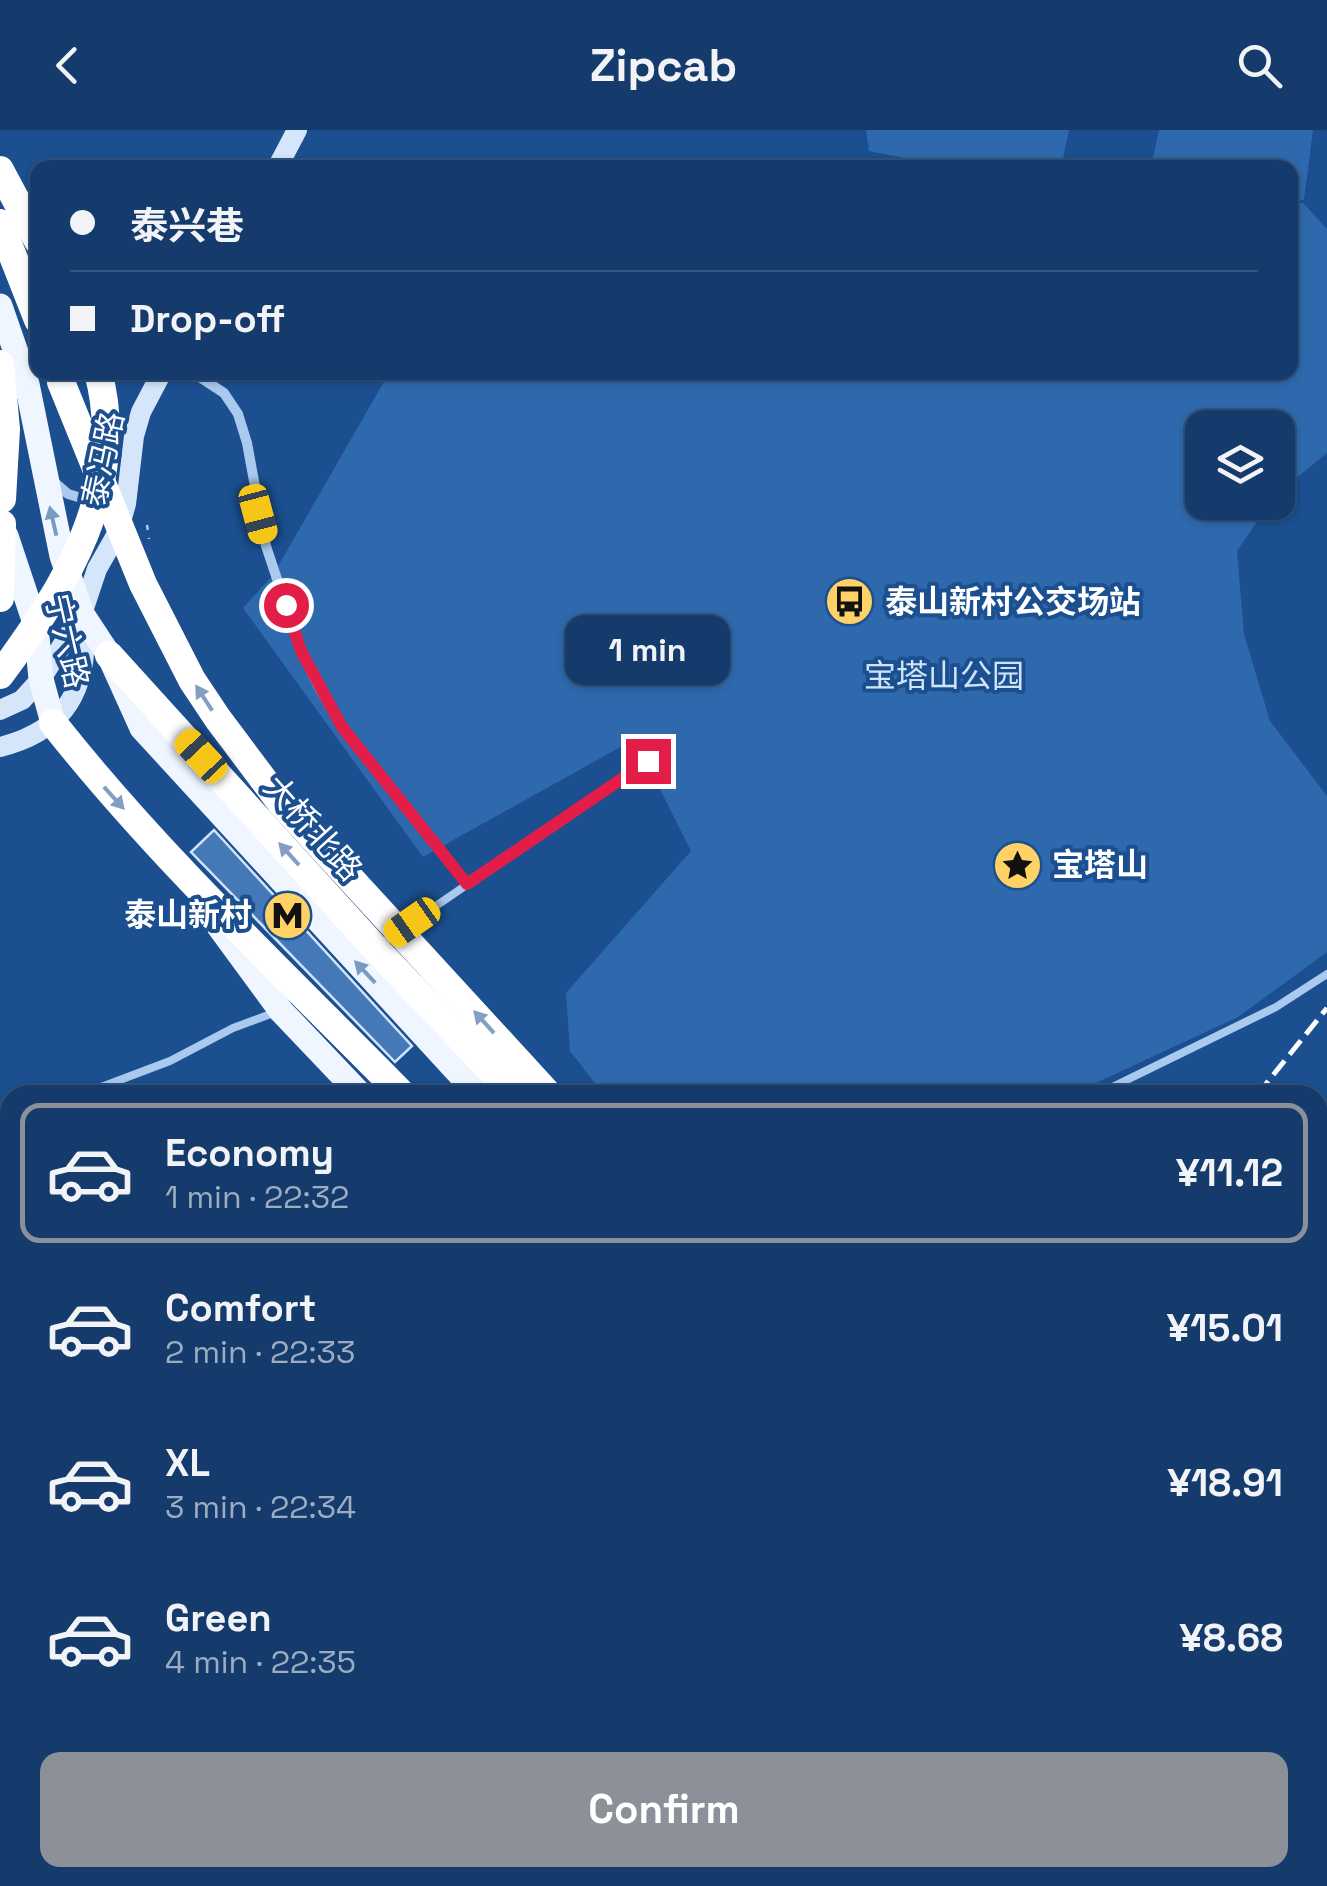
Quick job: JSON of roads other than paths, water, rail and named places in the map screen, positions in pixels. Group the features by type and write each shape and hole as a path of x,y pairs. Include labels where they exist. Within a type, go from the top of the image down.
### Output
{"highway":[{"path":"0,170 30,225"},
{"path":"0,223 30,300"},
{"path":"0,364 6,429 0,598"},
{"path":"61,380 143,584 192,680 218,719 281,803 541,1085"},
{"path":"0,675 59,587 92,518 106,459 105,407 100,380"},
{"name":"大桥北路","path":"108,655 505,1085"},
{"path":"53,723 180,873 393,1085"}],"main road":[{"path":"282,160 297,130"},
{"name":"大桥北路","path":"0,306 27,384 62,556 82,614 108,655"},
{"name":"泰冯路","path":"82,614 97,569 118,532 126,504 130,454 141,412 158,380"},
{"name":"宁六路","path":"1,517 36,626 40,679 53,723"},
{"path":"0,710 22,700 40,679 82,614"},
{"path":"0,747 28,740 53,723 80,685 85,666 82,614"},
{"path":"108,655 142,728 470,1085"},
{"path":"180,873 281,1011 351,1085"}],"street":[{"path":"204,380 224,393 238,414 266,546 301,651 318,685 342,727 467,884"},
{"path":"42,465 68,494 92,502 116,497 128,481"}],"lane":[{"path":"375,948 648,761"},
{"path":"1116,1085 1276,1006 1327,974"},
{"path":"107,1085 170,1062 233,1028 281,1011"}],"railway":[{"path":"1265,1085 1327,1008"}],"place":[{"name":"泰山新村公交场站","path":"850,602"},
{"name":"宝塔山","path":"1017,865"},
{"name":"泰山新村","path":"287,915"}],"park label":[{"name":"宝塔山公园","path":"944,676"}]}
